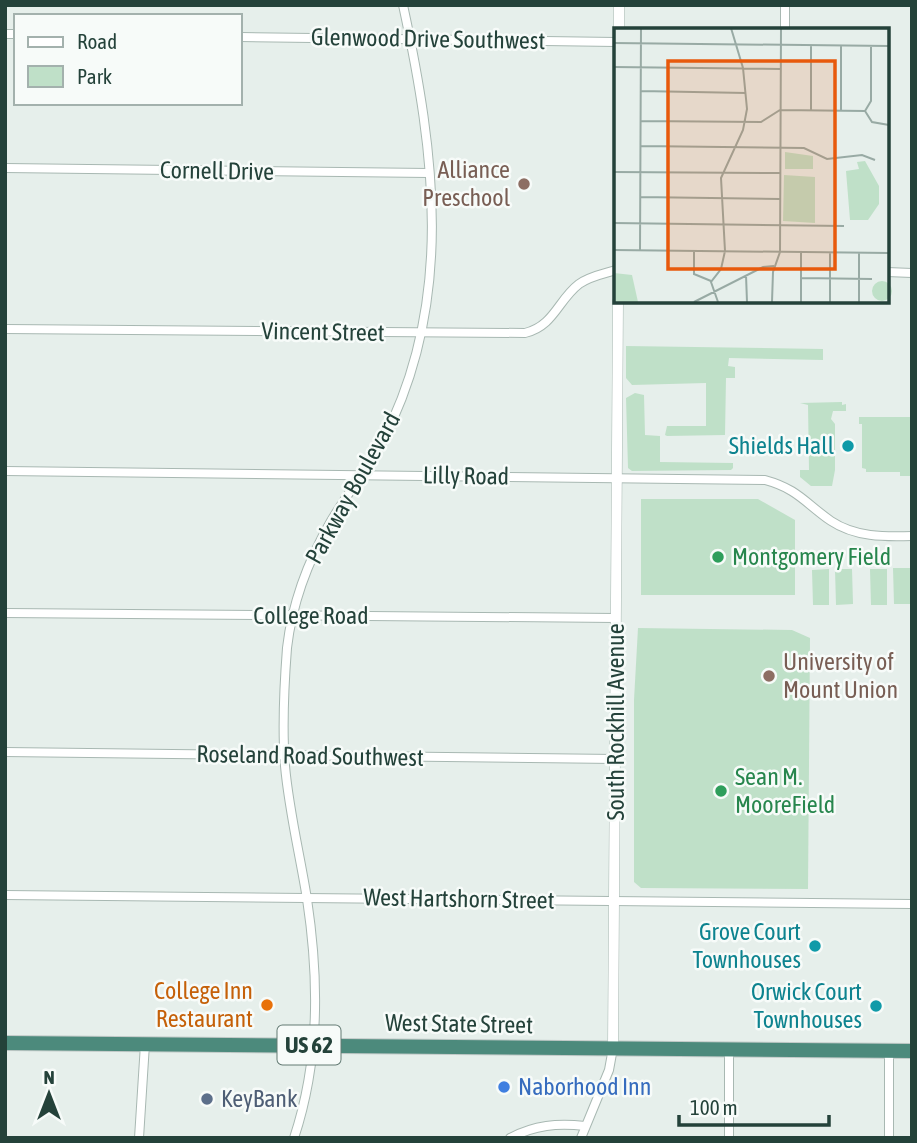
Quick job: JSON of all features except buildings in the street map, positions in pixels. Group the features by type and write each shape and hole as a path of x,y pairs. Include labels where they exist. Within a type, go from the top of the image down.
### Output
{"highway":[{"name":"West State Street","path":"5,1043 912,1051"}],"street":[{"name":"Parkway Boulevard","path":"294,1138 314,1045 313,960 306,897 289,803 285,755 285,675 293,616 317,547 381,443 409,380 422,332 432,261 429,173 423,118 403,5"},
{"path":"619,5 619,28"},
{"path":"785,5 785,28"},
{"name":"Glenwood Drive Southwest","path":"242,37 614,42"},
{"name":"Cornell Drive","path":"5,168 429,173"},
{"name":"Vincent Street","path":"5,328 509,334 533,331 550,320 578,285 592,277 614,271"},
{"path":"889,272 912,273"},
{"name":"South Rockhill Avenue","path":"581,1138 609,1070 613,1048 618,303"},
{"name":"Lilly Road","path":"5,471 765,480 794,491 832,522 849,530 875,536 912,537"},
{"name":"College Road","path":"5,613 616,618"},
{"name":"Roseland Road Southwest","path":"5,752 616,759"},
{"name":"West Hartshorn Street","path":"5,895 912,904"},
{"path":"139,1138 145,1044"},
{"path":"729,1049 729,1138"},
{"path":"889,1051 889,1138"},
{"path":"510,1138 551,1124 585,1126"}],"green space":[{"path":"626,346 823,349 823,360 729,358 728,366 735,367 735,378 726,378 725,435 667,436 667,426 706,426 706,383 632,385 626,378"},
{"path":"635,393 644,395 645,435 660,436 660,462 733,463 733,468 632,471 628,468 626,398"},
{"path":"842,402 842,405 846,404 846,411 833,411 831,419 835,424 835,470 832,486 811,486 800,477 800,470 809,470 808,405 800,403"},
{"path":"859,417 912,417 912,476 900,476 900,472 866,472 866,469 862,468 862,424 859,424"},
{"name":"Montgomery Field","path":"641,499 758,499 795,520 795,595 641,595"},
{"path":"893,568 910,568 911,604 894,604"},
{"path":"829,569 829,605 813,605 812,570"},
{"path":"835,569 852,569 853,604 836,605"},
{"path":"870,569 887,569 887,605 871,605"},
{"name":"Sean M. MooreField","path":"638,628 792,630 810,638 808,889 641,888 634,882 634,700"}],"place":[{"name":"Alliance Preschool","path":"524,184"},
{"name":"Shields Hall","path":"848,446"},
{"name":"Montgomery Field","path":"718,557"},
{"name":"University of Mount Union","path":"769,676"},
{"name":"Sean M. MooreField","path":"721,791"},
{"name":"Grove Court Townhouses","path":"815,946"},
{"name":"College Inn Restaurant","path":"267,1005"},
{"name":"Orwick Court Townhouses","path":"876,1006"},
{"name":"Naborhood Inn","path":"504,1087"},
{"name":"KeyBank","path":"207,1099"}]}
